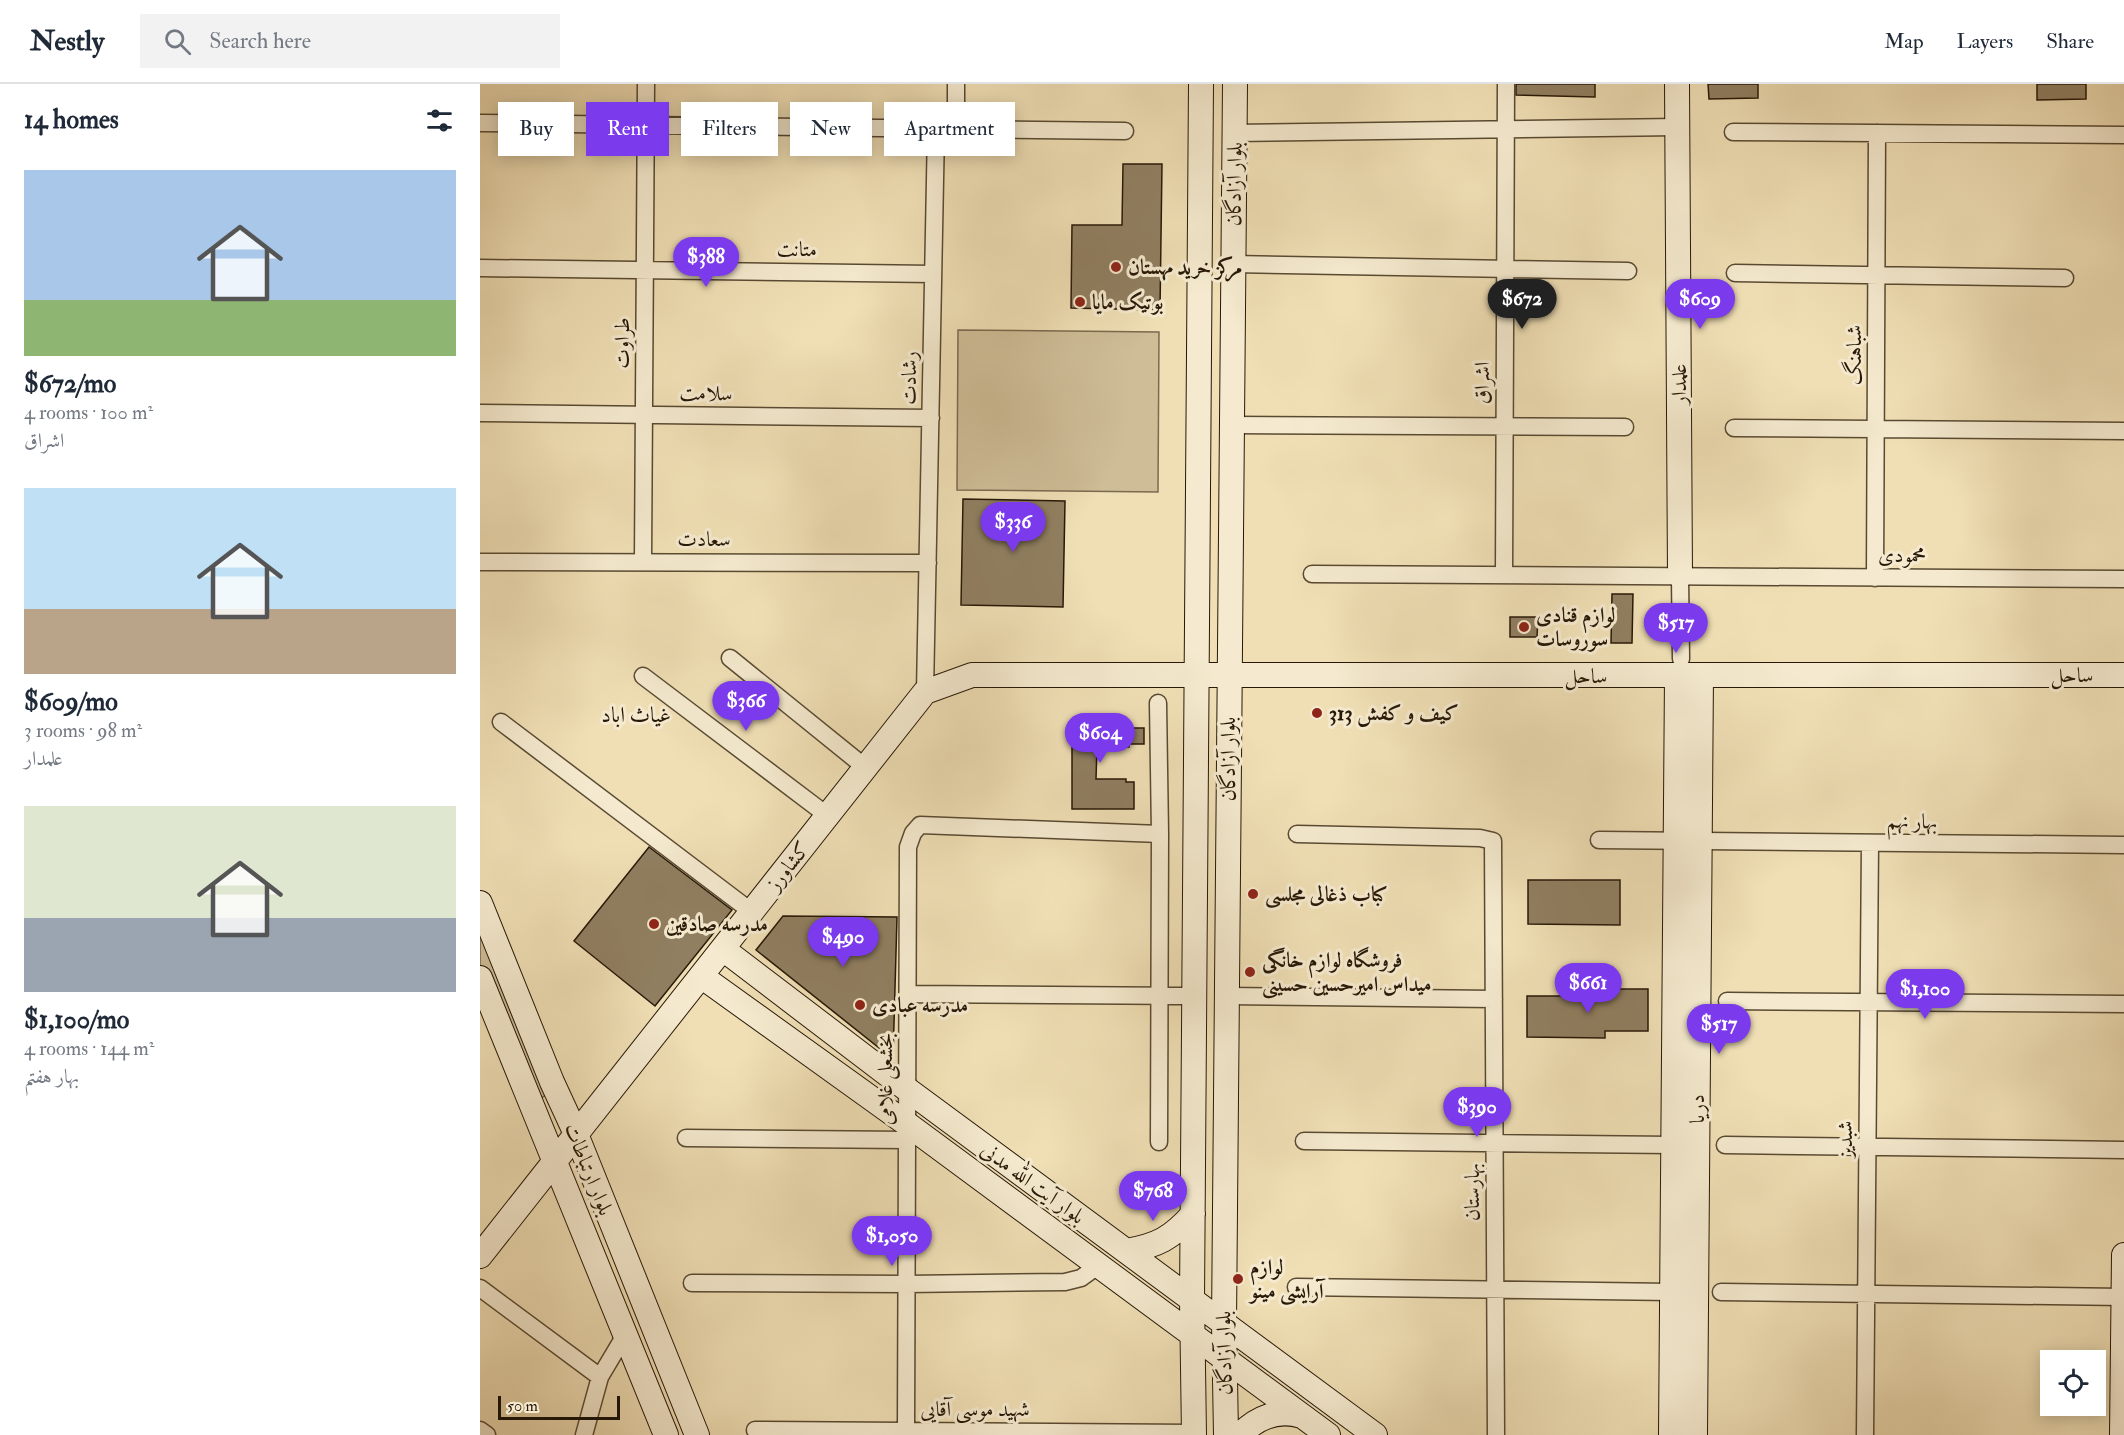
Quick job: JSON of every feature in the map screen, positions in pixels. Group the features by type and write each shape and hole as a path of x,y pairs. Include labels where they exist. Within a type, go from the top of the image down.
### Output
{"street":[{"name":"طراوت","path":"646,84 646,102"},
{"path":"956,84 956,102"},
{"name":"بلوار آزادگان","path":"1194,1434 1192,1300 1201,84"},
{"name":"بلوار آزادگان","path":"1226,1435 1224,1323 1226,996 1235,84"},
{"name":"اشراق","path":"1503,575 1506,84"},
{"name":"علمدار","path":"1677,84 1680,576"},
{"path":"480,123 586,124"},
{"path":"669,125 884,128"},
{"path":"1234,133 1678,127"},
{"path":"1015,130 1125,131"},
{"path":"1733,132 2124,135"},
{"name":"شباهنگ","path":"1875,578 1877,133"},
{"name":"طراوت","path":"643,561 646,156"},
{"name":"رشادت","path":"925,692 935,156"},
{"path":"1233,264 1628,271"},
{"name":"متانت","path":"480,268 933,273"},
{"path":"1735,273 2065,278"},
{"name":"سلامت","path":"480,413 931,418"},
{"path":"1231,424 1625,427"},
{"path":"1734,428 2124,431"},
{"name":"سعادت","path":"480,562 928,563"},
{"name":"محمودی","path":"1312,574 2124,579"},
{"path":"1679,667 1680,576"},
{"path":"730,658 866,768"},
{"name":"ساحل","path":"1197,676 1679,667 1701,675 2124,675"},
{"name":"دریا","path":"1671,1435 1675,840 1679,667"},
{"path":"925,692 972,675 1197,676"},
{"name":"دریا","path":"1695,1435 1701,675"},
{"path":"643,676 828,816"},
{"name":"کشاورز","path":"482,1250 925,692"},
{"path":"1158,703 1160,834 1158,1142"},
{"path":"501,722 752,912"},
{"name":"بخشعلی غلامی","path":"906,1431 908,847 913,833 920,825 1160,834"},
{"name":"بهارستان","path":"1297,834 1480,838 1493,841 1496,1435"},
{"name":"بهار نهم","path":"1599,840 2124,845"},
{"name":"شبدیز","path":"1865,1435 1870,843"},
{"name":"بلوار ارتباطات","path":"480,903 697,1435"},
{"name":"بلوار آیت الله مدنی","path":"723,949 908,1090 1375,1435"},
{"name":"بلوار آیت الله مدنی","path":"701,976 907,1132 1098,1265 1329,1435"},
{"name":"بلوار ارتباطات","path":"480,978 666,1435"},
{"path":"908,994 1194,996"},
{"path":"1226,996 1494,999"},
{"path":"1674,1000 1698,1000"},
{"path":"1726,1001 2124,1004"},
{"path":"686,1138 907,1132"},
{"path":"1304,1141 1673,1145"},
{"path":"1725,1145 2124,1149"},
{"path":"1126,1251 1145,1248 1164,1241 1180,1229 1193,1214"},
{"path":"2122,1435 2124,1255"},
{"path":"692,1283 907,1284 1076,1281 1098,1265"},
{"path":"1296,1287 1696,1292"},
{"path":"480,1288 600,1377"},
{"path":"1721,1292 2124,1297"},
{"path":"584,1435 600,1377 625,1335"},
{"path":"1240,1435 1259,1420 1274,1414 1289,1412 1302,1416"},
{"path":"480,1430 488,1435"},
{"name":"شهید موسی آقایی","path":"755,1430 1194,1434"}],"shaded area":[{"path":"958,330 1159,332 1158,492 957,490"},
{"path":"480,903 548,1094 541,1098 480,978"}],"building":[{"path":"1516,84 1595,84 1595,97 1516,95"},
{"path":"1708,84 1758,84 1758,98 1709,99"},
{"path":"2037,84 2086,84 2086,99 2037,100"},
{"name":"مرکز خرید مهستان","path":"1123,164 1162,164 1160,310 1071,308 1072,225 1122,225"},
{"path":"963,499 1065,501 1063,607 961,605"},
{"path":"1612,594 1633,594 1632,643 1611,643"},
{"name":"لوازم قنادی سوروسات","path":"1510,617 1538,617 1537,637 1510,637"},
{"path":"1072,719 1114,719 1114,725 1144,728 1144,744 1129,744 1129,747 1097,747 1096,779 1126,779 1126,782 1134,782 1134,809 1072,809"},
{"name":"مدرسه صادقین","path":"649,847 732,910 655,1006 574,941"},
{"path":"1528,880 1620,880 1620,925 1528,924"},
{"name":"مدرسه عبادی","path":"783,916 897,917 893,1059 756,950"},
{"path":"1578,989 1648,989 1648,1031 1605,1031 1605,1038 1527,1037 1527,996 1578,996"}],"place":[{"name":"مرکز خرید مهستان","path":"1116,267"},
{"name":"بوتیک مایا","path":"1080,302"},
{"name":"لوازم قنادی سوروسات","path":"1524,627"},
{"name":"کیف و کفش 313","path":"1317,713"},
{"name":"کباب ذغالی مجلسی","path":"1253,894"},
{"name":"مدرسه صادقین","path":"654,924"},
{"name":"فروشگاه لوازم خانگی میداس امیرحسین حسینی","path":"1250,972"},
{"name":"مدرسه عبادی","path":"860,1005"},
{"name":"لوازم آرایشی مینو","path":"1238,1279"}],"district":[{"name":"غیاث اباد","path":"636,714"}]}
